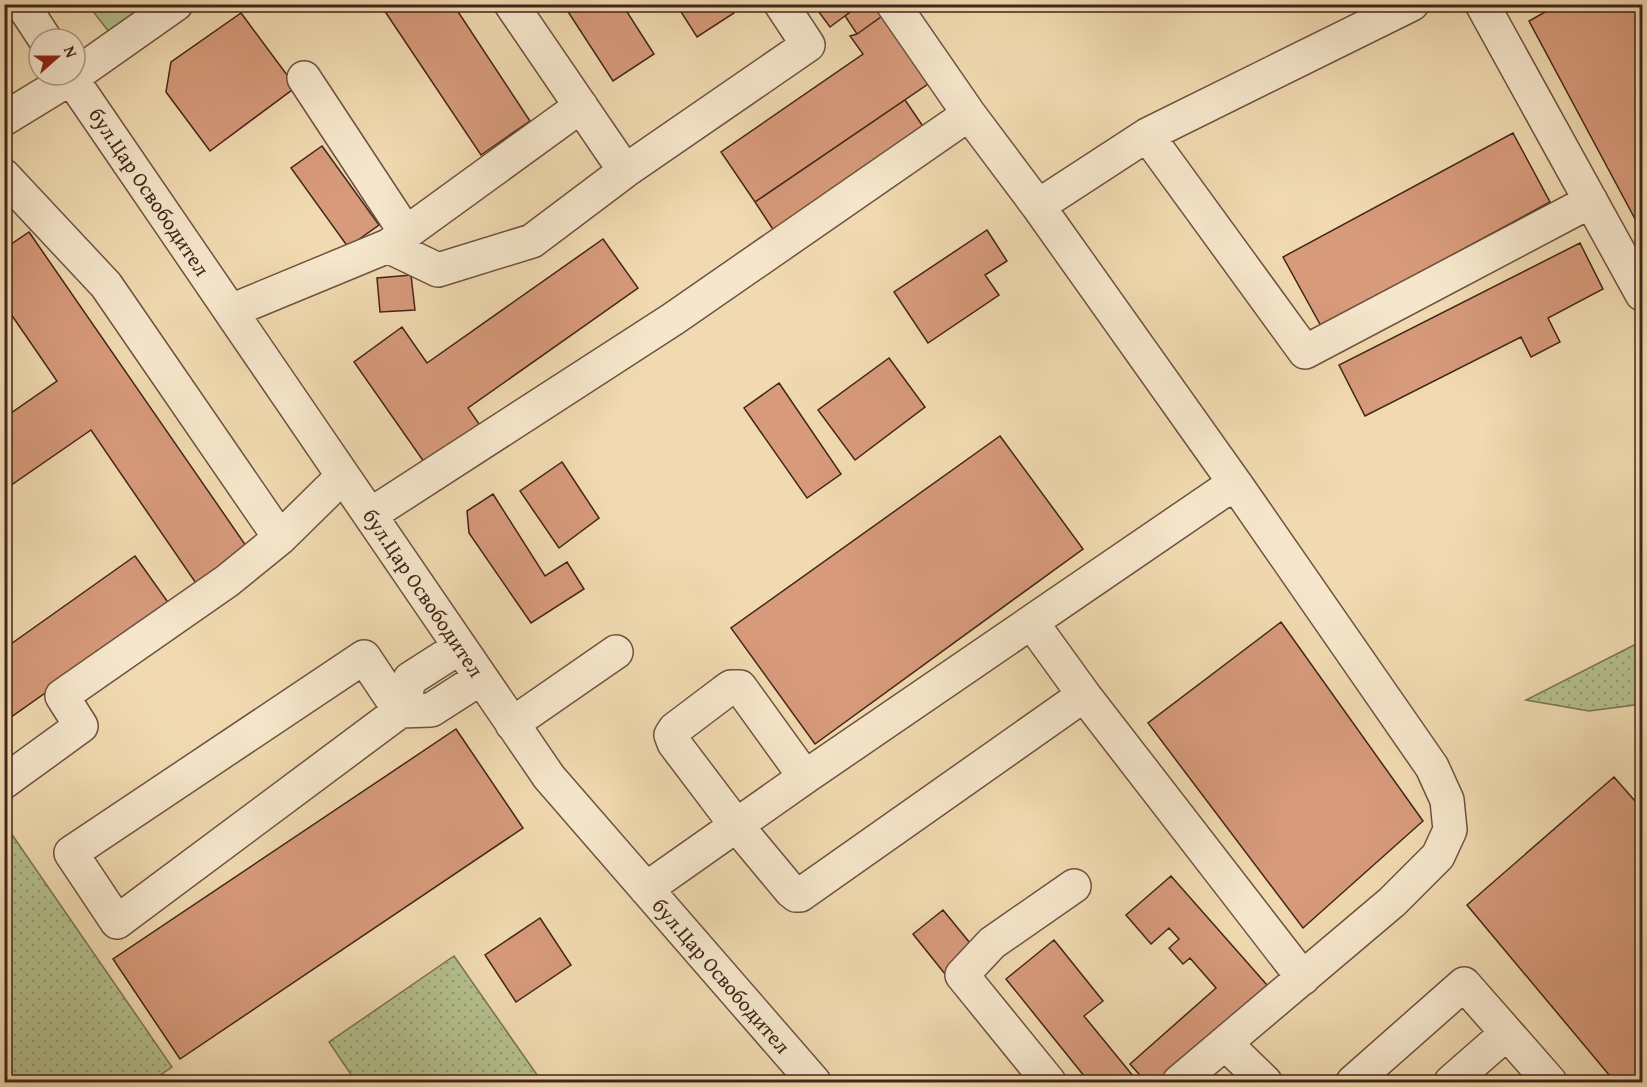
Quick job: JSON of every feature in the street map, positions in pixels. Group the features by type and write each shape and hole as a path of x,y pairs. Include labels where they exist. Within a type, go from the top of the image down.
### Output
{"street":[{"path":"22,4 37,27"},
{"path":"87,65 176,4"},
{"path":"511,4 625,171"},
{"path":"304,78 397,240 438,270 532,242 625,171 808,45 781,4"},
{"path":"893,4 969,114 1038,206 1237,486 1432,767 1447,800 1450,830 1438,856 1392,902 1179,1083"},
{"path":"1038,206 1147,135 1412,4"},
{"path":"1482,4 1642,294"},
{"path":"4,119 54,87"},
{"name":"бул.Цар Освободител","path":"77,87 549,777 814,1083"},
{"path":"231,311 397,240 581,106"},
{"path":"370,515 673,319 969,114"},
{"path":"1147,135 1305,352 1591,201"},
{"path":"4,176 106,285 280,538"},
{"path":"4,782 81,726 62,696 227,581 280,538 343,476"},
{"path":"646,889 805,777 1220,493 1237,486"},
{"path":"1032,623 1083,695 1303,978"},
{"path":"400,711 410,679 460,647"},
{"path":"512,724 616,652"},
{"path":"400,711 364,657 71,853 117,922 400,711 431,710 481,678"},
{"path":"805,777 740,687 731,687 675,729 671,735 674,743 736,825 791,891 796,895 801,895 1083,695"},
{"path":"1049,1083 962,975 992,943 1074,886"},
{"path":"1353,1083 1464,984 1550,1083"},
{"path":"1451,1083 1507,1033"},
{"path":"1226,1044 1265,1083"}],"green space":[{"path":"88,5 156,5 113,37"},
{"path":"1642,641 1642,704 1589,711 1526,700"},
{"path":"4,823 172,1067 150,1082 5,1082"},
{"path":"454,956 542,1082 356,1082 329,1042"}],"building":[{"path":"380,4 453,4 530,121 481,155"},
{"path":"563,4 622,4 654,54 613,81"},
{"path":"676,4 729,4 734,13 697,37"},
{"path":"813,4 861,4 830,27"},
{"path":"861,4 879,4 885,14 857,34 845,16"},
{"path":"1559,4 1642,4 1642,232 1529,21"},
{"path":"241,13 296,87 210,151 166,92 171,62"},
{"path":"885,14 931,82 755,202 721,152 863,54 850,36 857,34"},
{"path":"905,100 931,138 780,240 755,202"},
{"path":"1513,133 1550,202 1321,326 1283,257"},
{"path":"322,146 379,225 348,247 291,168"},
{"path":"987,230 1007,261 985,275 999,295 928,343 894,292"},
{"path":"29,232 253,556 202,592 91,430 4,490 4,418 57,381 4,304 4,249"},
{"path":"603,239 638,288 468,408 486,434 431,472 354,362 402,327 427,363"},
{"path":"1580,243 1603,289 1548,318 1560,342 1531,357 1521,337 1365,416 1339,365"},
{"path":"411,275 415,310 380,312 377,278"},
{"path":"889,358 925,407 855,460 818,410"},
{"path":"779,383 841,474 807,498 744,408"},
{"path":"1000,436 1083,549 815,744 731,628"},
{"path":"562,462 599,518 559,548 520,491"},
{"path":"493,494 545,576 567,562 584,589 531,623 469,533 467,511"},
{"path":"135,556 170,605 4,722 4,640 8,646"},
{"path":"1281,622 1423,821 1303,928 1148,723"},
{"path":"456,729 523,828 180,1059 113,959"},
{"path":"1614,777 1642,809 1642,1082 1615,1082 1467,905"},
{"path":"1171,876 1274,993 1250,1001 1158,1082 1146,1082 1130,1064 1216,988 1190,958 1183,964 1169,948 1179,939 1169,928 1151,944 1126,915"},
{"path":"943,910 979,954 949,979 913,934"},
{"path":"540,918 571,965 516,1002 485,955"},
{"path":"1054,940 1103,1001 1084,1016 1138,1082 1089,1082 1006,979"}]}
